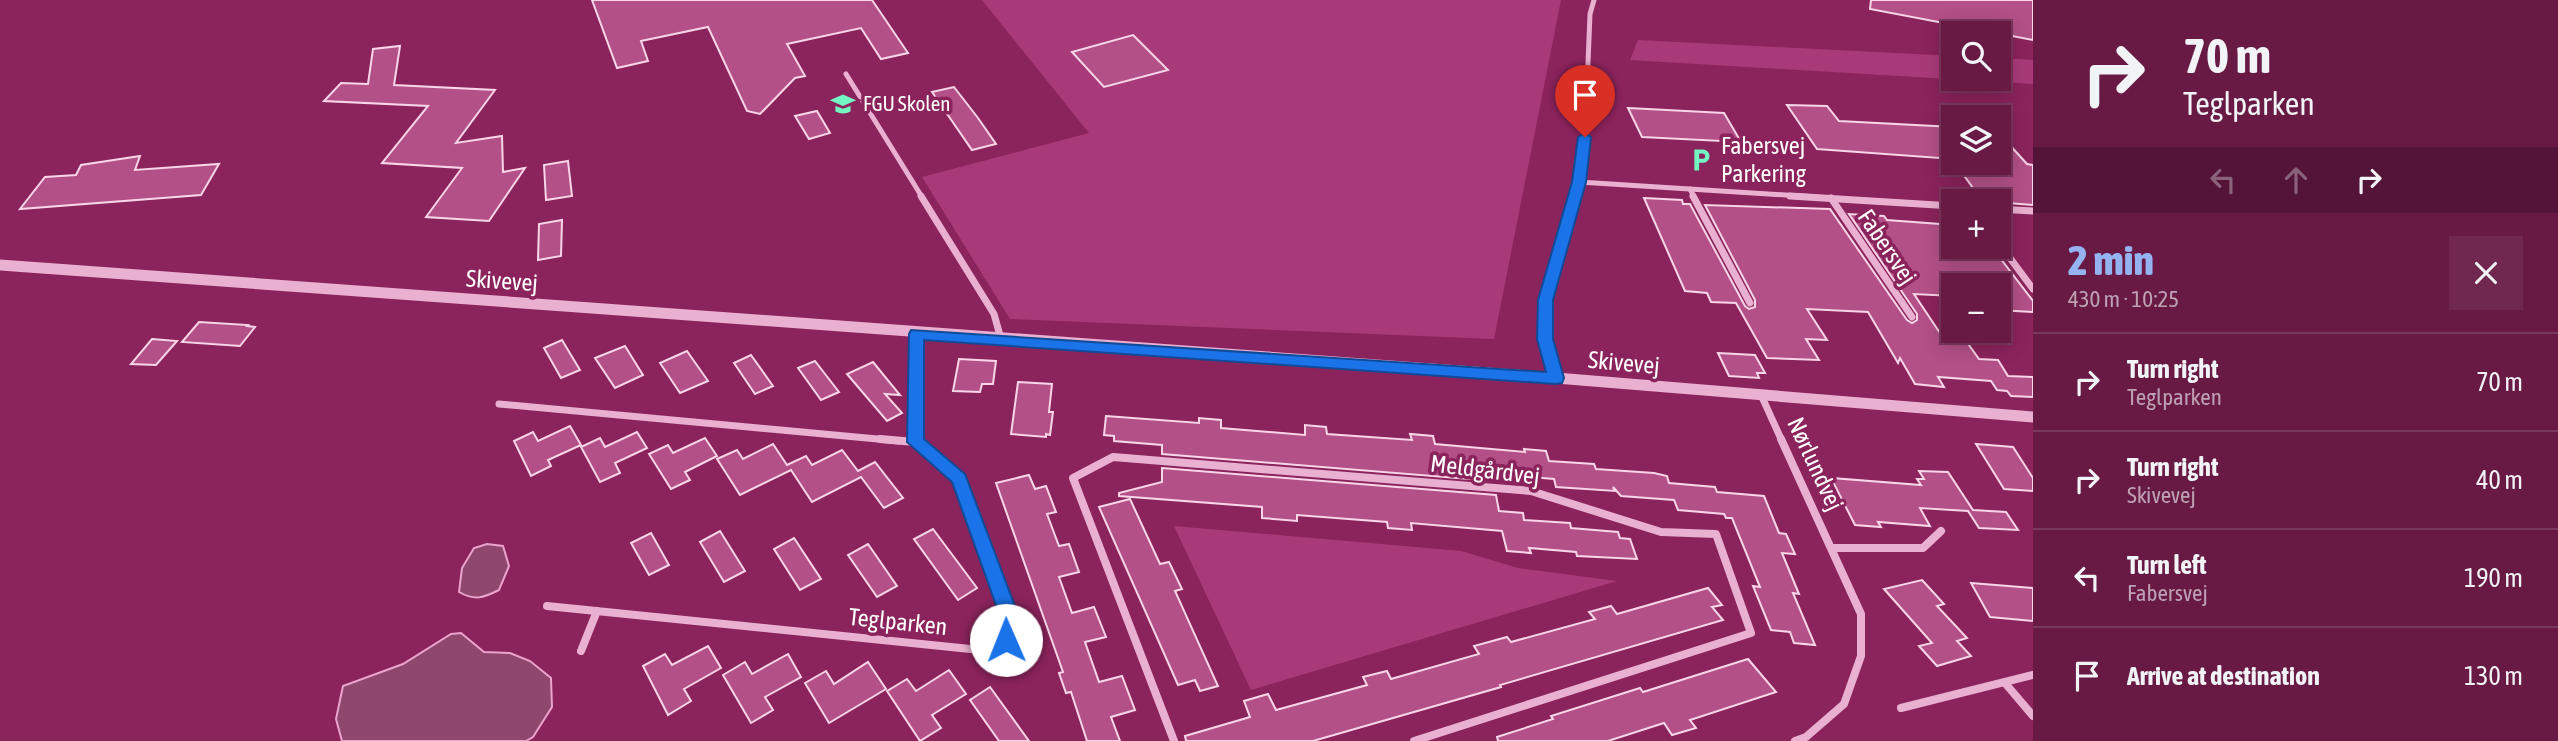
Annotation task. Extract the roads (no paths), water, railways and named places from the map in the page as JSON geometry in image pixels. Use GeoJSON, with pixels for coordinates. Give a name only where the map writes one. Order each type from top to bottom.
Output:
{"type":"FeatureCollection","features":[{"type":"Feature","properties":{"kind":"street"},"geometry":{"type":"LineString","coordinates":[[1556,378],[1545,339],[1546,300],[1579,182],[1580,160],[1590,113],[1588,51],[1590,15],[1594,0]]}},
{"type":"Feature","properties":{"kind":"street"},"geometry":{"type":"LineString","coordinates":[[846,74],[995,314],[1002,340]]}},
{"type":"Feature","properties":{"kind":"street","name":"Fabersvej"},"geometry":{"type":"LineString","coordinates":[[1579,182],[1941,205]]}},
{"type":"Feature","properties":{"kind":"street"},"geometry":{"type":"LineString","coordinates":[[1690,189],[1750,303]]}},
{"type":"Feature","properties":{"kind":"street","name":"Fabersvej"},"geometry":{"type":"LineString","coordinates":[[1831,198],[1912,317]]}},
{"type":"Feature","properties":{"kind":"street"},"geometry":{"type":"LineString","coordinates":[[2011,209],[2033,211]]}},
{"type":"Feature","properties":{"kind":"street"},"geometry":{"type":"LineString","coordinates":[[2011,259],[2033,289]]}},
{"type":"Feature","properties":{"kind":"street","name":"Skivevej"},"geometry":{"type":"LineString","coordinates":[[0,265],[917,334],[1556,378],[1762,397],[2033,416]]}},
{"type":"Feature","properties":{"kind":"street"},"geometry":{"type":"LineString","coordinates":[[499,404],[915,442],[917,334]]}},
{"type":"Feature","properties":{"kind":"street","name":"Nørlundvej"},"geometry":{"type":"LineString","coordinates":[[1762,397],[1861,614],[1861,656],[1844,704],[1806,737],[1795,741]]}},
{"type":"Feature","properties":{"kind":"street","name":"Teglparken"},"geometry":{"type":"LineString","coordinates":[[547,606],[990,650],[1006,640],[1011,622],[959,478],[915,442]]}},
{"type":"Feature","properties":{"kind":"street","name":"Meldgårdvej"},"geometry":{"type":"LineString","coordinates":[[1174,741],[1073,478],[1113,457],[1531,491],[1661,532],[1716,534],[1751,633],[1414,741]]}},
{"type":"Feature","properties":{"kind":"street","name":"Nørlundvej"},"geometry":{"type":"LineString","coordinates":[[1832,548],[1923,548],[1941,531]]}},
{"type":"Feature","properties":{"kind":"street"},"geometry":{"type":"LineString","coordinates":[[581,651],[597,611]]}},
{"type":"Feature","properties":{"kind":"street"},"geometry":{"type":"LineString","coordinates":[[1901,708],[2033,675]]}},
{"type":"Feature","properties":{"kind":"street"},"geometry":{"type":"LineString","coordinates":[[2006,683],[2033,716]]}},
{"type":"Feature","properties":{"kind":"place","name":"FGU Skolen"},"geometry":{"type":"Point","coordinates":[843,104]}},
{"type":"Feature","properties":{"kind":"place","name":"Fabersvej Parkering"},"geometry":{"type":"Point","coordinates":[1701,160]}}]}
